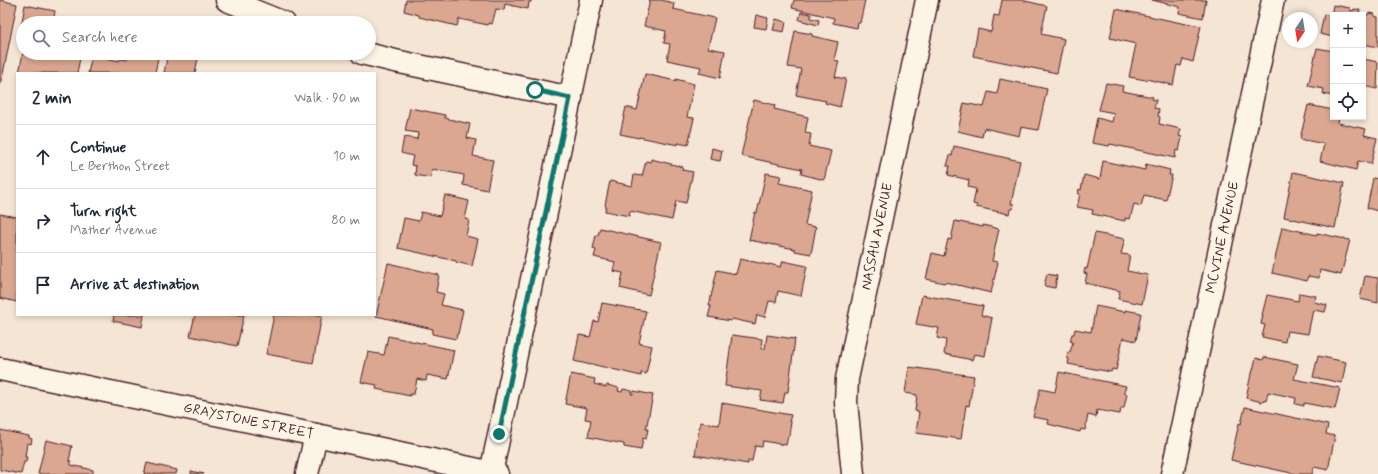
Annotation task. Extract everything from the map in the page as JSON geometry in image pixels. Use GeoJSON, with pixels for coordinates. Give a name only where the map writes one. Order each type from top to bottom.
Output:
{"type":"FeatureCollection","features":[{"type":"Feature","properties":{"kind":"street"},"geometry":{"type":"LineString","coordinates":[[227,0],[267,16]]}},
{"type":"Feature","properties":{"kind":"street"},"geometry":{"type":"LineString","coordinates":[[494,473],[591,0]]}},
{"type":"Feature","properties":{"kind":"street","name":"NASSAU AVENUE"},"geometry":{"type":"LineString","coordinates":[[853,474],[846,402],[847,379],[926,0]]}},
{"type":"Feature","properties":{"kind":"street","name":"MCVINE AVENUE"},"geometry":{"type":"LineString","coordinates":[[1172,474],[1273,0]]}},
{"type":"Feature","properties":{"kind":"street"},"geometry":{"type":"LineString","coordinates":[[376,56],[570,98]]}},
{"type":"Feature","properties":{"kind":"street","name":"GRAYSTONE STREET"},"geometry":{"type":"LineString","coordinates":[[0,370],[316,434],[494,473]]}},
{"type":"Feature","properties":{"kind":"street"},"geometry":{"type":"LineString","coordinates":[[307,474],[316,434]]}},
{"type":"Feature","properties":{"kind":"building"},"geometry":{"type":"Polygon","coordinates":[[[0,0],[17,4],[1,84],[0,83],[0,0]]]}},
{"type":"Feature","properties":{"kind":"building"},"geometry":{"type":"Polygon","coordinates":[[[406,0],[531,0],[531,2],[529,2],[528,9],[505,4],[504,10],[496,9],[492,24],[488,23],[488,25],[459,19],[457,26],[419,17],[419,15],[404,11],[406,0]]]}},
{"type":"Feature","properties":{"kind":"building"},"geometry":{"type":"Polygon","coordinates":[[[650,0],[661,0],[674,3],[673,9],[715,18],[708,48],[725,51],[720,78],[699,73],[701,67],[667,60],[670,44],[664,43],[666,31],[644,26],[650,0]]]}},
{"type":"Feature","properties":{"kind":"building"},"geometry":{"type":"Polygon","coordinates":[[[794,0],[865,0],[860,23],[858,23],[857,28],[833,23],[834,18],[792,8],[794,0]]]}},
{"type":"Feature","properties":{"kind":"building"},"geometry":{"type":"Polygon","coordinates":[[[1002,0],[1021,0],[1047,6],[1041,34],[1064,39],[1057,73],[973,56],[978,29],[991,32],[994,15],[999,16],[1002,0]]]}},
{"type":"Feature","properties":{"kind":"building"},"geometry":{"type":"Polygon","coordinates":[[[1152,0],[1206,0],[1203,18],[1179,13],[1180,7],[1152,0]]]}},
{"type":"Feature","properties":{"kind":"building"},"geometry":{"type":"Polygon","coordinates":[[[25,5],[55,11],[54,16],[23,16],[25,5]]]}},
{"type":"Feature","properties":{"kind":"building"},"geometry":{"type":"Polygon","coordinates":[[[1333,5],[1350,8],[1350,10],[1353,11],[1354,9],[1360,10],[1359,12],[1332,12],[1333,5]]]}},
{"type":"Feature","properties":{"kind":"building"},"geometry":{"type":"Polygon","coordinates":[[[1116,9],[1201,26],[1193,62],[1183,59],[1181,66],[1177,65],[1173,85],[1129,77],[1136,44],[1110,38],[1116,9]]]}},
{"type":"Feature","properties":{"kind":"building"},"geometry":{"type":"Polygon","coordinates":[[[801,12],[811,14],[811,18],[819,20],[818,25],[799,20],[801,12]]]}},
{"type":"Feature","properties":{"kind":"building"},"geometry":{"type":"Polygon","coordinates":[[[1369,13],[1375,14],[1374,16],[1378,17],[1378,47],[1366,45],[1366,15],[1368,15],[1369,13]]]}},
{"type":"Feature","properties":{"kind":"building"},"geometry":{"type":"Polygon","coordinates":[[[1324,14],[1330,16],[1330,36],[1320,34],[1324,14]]]}},
{"type":"Feature","properties":{"kind":"building"},"geometry":{"type":"Polygon","coordinates":[[[756,15],[768,18],[766,29],[754,27],[756,15]]]}},
{"type":"Feature","properties":{"kind":"building"},"geometry":{"type":"Polygon","coordinates":[[[776,19],[786,22],[784,32],[773,30],[776,19]]]}},
{"type":"Feature","properties":{"kind":"building"},"geometry":{"type":"Polygon","coordinates":[[[795,31],[812,34],[812,36],[838,42],[834,60],[839,61],[835,77],[846,79],[840,107],[825,103],[826,101],[796,95],[801,69],[788,67],[795,31]]]}},
{"type":"Feature","properties":{"kind":"building"},"geometry":{"type":"Polygon","coordinates":[[[1317,48],[1330,50],[1330,95],[1323,94],[1324,89],[1308,86],[1317,48]]]}},
{"type":"Feature","properties":{"kind":"building"},"geometry":{"type":"Polygon","coordinates":[[[22,60],[80,60],[77,72],[19,72],[22,60]]]}},
{"type":"Feature","properties":{"kind":"building"},"geometry":{"type":"Polygon","coordinates":[[[91,60],[158,60],[155,72],[88,72],[91,60]]]}},
{"type":"Feature","properties":{"kind":"building"},"geometry":{"type":"Polygon","coordinates":[[[167,60],[198,60],[195,72],[164,72],[167,60]]]}},
{"type":"Feature","properties":{"kind":"building"},"geometry":{"type":"Polygon","coordinates":[[[1366,60],[1378,62],[1377,89],[1366,87],[1366,60]]]}},
{"type":"Feature","properties":{"kind":"building"},"geometry":{"type":"Polygon","coordinates":[[[645,74],[676,81],[676,79],[694,84],[687,117],[694,118],[688,145],[678,143],[678,145],[620,134],[626,107],[637,110],[645,74]]]}},
{"type":"Feature","properties":{"kind":"building"},"geometry":{"type":"Polygon","coordinates":[[[1000,79],[1047,89],[1038,130],[1021,127],[1019,136],[984,128],[982,137],[958,131],[964,103],[984,107],[988,92],[997,94],[1000,79]]]}},
{"type":"Feature","properties":{"kind":"building"},"geometry":{"type":"Polygon","coordinates":[[[1106,83],[1123,86],[1122,91],[1153,97],[1152,99],[1156,100],[1154,108],[1159,109],[1159,124],[1181,129],[1179,136],[1182,137],[1179,151],[1176,150],[1175,158],[1110,144],[1109,146],[1092,143],[1097,118],[1112,122],[1114,113],[1099,110],[1106,83]]]}},
{"type":"Feature","properties":{"kind":"building"},"geometry":{"type":"Polygon","coordinates":[[[754,100],[775,105],[774,109],[808,117],[805,133],[811,134],[809,146],[831,151],[824,180],[801,174],[802,169],[741,156],[754,100]]]}},
{"type":"Feature","properties":{"kind":"building"},"geometry":{"type":"Polygon","coordinates":[[[1308,105],[1330,109],[1330,120],[1338,120],[1338,123],[1366,129],[1364,135],[1377,138],[1371,164],[1358,161],[1356,170],[1320,161],[1324,144],[1300,139],[1308,105]]]}},
{"type":"Feature","properties":{"kind":"building"},"geometry":{"type":"Polygon","coordinates":[[[410,108],[445,115],[445,118],[470,124],[467,138],[476,140],[473,156],[493,160],[487,190],[463,185],[464,175],[432,169],[431,178],[415,175],[416,166],[411,165],[413,156],[401,153],[404,137],[417,139],[418,133],[405,131],[410,108]]]}},
{"type":"Feature","properties":{"kind":"building"},"geometry":{"type":"Polygon","coordinates":[[[954,146],[1020,161],[1011,204],[1014,204],[1013,209],[1010,209],[1009,214],[976,207],[977,205],[973,204],[976,189],[968,187],[969,180],[948,175],[950,166],[947,166],[950,155],[952,156],[954,146]]]}},
{"type":"Feature","properties":{"kind":"building"},"geometry":{"type":"Polygon","coordinates":[[[712,148],[722,151],[720,161],[710,159],[712,148]]]}},
{"type":"Feature","properties":{"kind":"building"},"geometry":{"type":"Polygon","coordinates":[[[651,159],[683,167],[682,170],[693,172],[686,203],[676,201],[672,220],[630,211],[629,216],[605,211],[610,181],[632,186],[634,175],[642,176],[646,161],[651,162],[651,159]]]}},
{"type":"Feature","properties":{"kind":"building"},"geometry":{"type":"Polygon","coordinates":[[[1103,161],[1145,170],[1146,164],[1170,170],[1169,175],[1172,175],[1166,200],[1144,195],[1141,206],[1134,204],[1130,219],[1125,218],[1125,221],[1092,214],[1093,210],[1077,207],[1080,194],[1078,194],[1079,189],[1081,190],[1084,175],[1100,179],[1103,161]]]}},
{"type":"Feature","properties":{"kind":"building"},"geometry":{"type":"Polygon","coordinates":[[[1293,172],[1344,183],[1335,228],[1284,217],[1293,172]]]}},
{"type":"Feature","properties":{"kind":"building"},"geometry":{"type":"Polygon","coordinates":[[[766,173],[781,176],[779,183],[812,190],[805,225],[816,227],[811,254],[795,251],[795,249],[749,240],[766,173]]]}},
{"type":"Feature","properties":{"kind":"building"},"geometry":{"type":"Polygon","coordinates":[[[1373,178],[1378,179],[1378,211],[1367,208],[1373,178]]]}},
{"type":"Feature","properties":{"kind":"building"},"geometry":{"type":"Polygon","coordinates":[[[445,195],[469,201],[465,219],[469,220],[466,236],[478,239],[472,266],[398,248],[404,218],[419,221],[421,212],[440,216],[445,195]]]}},
{"type":"Feature","properties":{"kind":"building"},"geometry":{"type":"Polygon","coordinates":[[[0,214],[16,217],[16,302],[0,298],[0,214]]]}},
{"type":"Feature","properties":{"kind":"building"},"geometry":{"type":"Polygon","coordinates":[[[955,221],[999,229],[992,261],[998,262],[991,293],[926,279],[932,253],[944,256],[948,239],[951,240],[955,221]]]}},
{"type":"Feature","properties":{"kind":"building"},"geometry":{"type":"Polygon","coordinates":[[[1282,227],[1317,235],[1317,233],[1350,240],[1341,275],[1320,270],[1319,278],[1308,276],[1307,281],[1272,273],[1282,227]]]}},
{"type":"Feature","properties":{"kind":"building"},"geometry":{"type":"Polygon","coordinates":[[[600,228],[661,242],[649,295],[620,288],[623,273],[613,271],[615,262],[594,257],[596,250],[593,249],[596,235],[598,235],[600,228]]]}},
{"type":"Feature","properties":{"kind":"building"},"geometry":{"type":"Polygon","coordinates":[[[1095,233],[1125,239],[1121,254],[1130,255],[1127,271],[1148,275],[1142,304],[1118,299],[1120,291],[1085,283],[1087,274],[1084,273],[1085,268],[1087,269],[1095,233]]]}},
{"type":"Feature","properties":{"kind":"building"},"geometry":{"type":"Polygon","coordinates":[[[740,259],[781,267],[783,261],[807,266],[801,296],[778,291],[776,302],[769,301],[765,317],[757,315],[755,324],[732,319],[731,321],[708,317],[717,270],[736,274],[740,259]]]}},
{"type":"Feature","properties":{"kind":"building"},"geometry":{"type":"Polygon","coordinates":[[[388,263],[439,275],[436,292],[444,294],[441,305],[463,310],[456,339],[432,334],[433,329],[376,316],[388,263]]]}},
{"type":"Feature","properties":{"kind":"building"},"geometry":{"type":"Polygon","coordinates":[[[1047,274],[1057,276],[1055,288],[1044,286],[1047,274]]]}},
{"type":"Feature","properties":{"kind":"building"},"geometry":{"type":"Polygon","coordinates":[[[1365,276],[1378,278],[1378,303],[1360,299],[1365,276]]]}},
{"type":"Feature","properties":{"kind":"building"},"geometry":{"type":"Polygon","coordinates":[[[1299,293],[1316,296],[1314,302],[1327,305],[1325,312],[1313,310],[1308,334],[1287,331],[1285,342],[1262,337],[1265,325],[1261,324],[1262,315],[1267,295],[1298,301],[1299,293]]]}},
{"type":"Feature","properties":{"kind":"building"},"geometry":{"type":"Polygon","coordinates":[[[922,295],[983,306],[981,315],[992,318],[985,356],[974,354],[972,360],[944,354],[946,340],[937,338],[939,328],[916,324],[922,295]]]}},
{"type":"Feature","properties":{"kind":"building"},"geometry":{"type":"Polygon","coordinates":[[[602,303],[646,311],[639,343],[652,346],[646,374],[641,373],[641,376],[574,361],[579,335],[590,337],[594,321],[598,322],[602,303]]]}},
{"type":"Feature","properties":{"kind":"building"},"geometry":{"type":"Polygon","coordinates":[[[1096,306],[1125,312],[1125,310],[1141,313],[1136,341],[1123,338],[1116,370],[1112,369],[1111,372],[1068,364],[1068,352],[1070,352],[1073,342],[1070,341],[1072,334],[1074,334],[1075,329],[1091,332],[1096,306]]]}},
{"type":"Feature","properties":{"kind":"building"},"geometry":{"type":"Polygon","coordinates":[[[114,316],[144,316],[142,327],[113,321],[114,316]]]}},
{"type":"Feature","properties":{"kind":"building"},"geometry":{"type":"Polygon","coordinates":[[[195,316],[244,316],[237,346],[190,336],[195,316]]]}},
{"type":"Feature","properties":{"kind":"building"},"geometry":{"type":"Polygon","coordinates":[[[274,316],[322,316],[313,363],[266,354],[274,316]]]}},
{"type":"Feature","properties":{"kind":"building"},"geometry":{"type":"Polygon","coordinates":[[[732,335],[762,339],[761,349],[765,349],[767,335],[795,339],[788,392],[785,392],[783,403],[760,400],[762,391],[725,386],[732,335]]]}},
{"type":"Feature","properties":{"kind":"building"},"geometry":{"type":"Polygon","coordinates":[[[388,336],[454,350],[448,379],[427,375],[426,381],[417,379],[414,394],[410,394],[410,396],[376,389],[377,385],[361,382],[368,352],[384,355],[388,336]]]}},
{"type":"Feature","properties":{"kind":"building"},"geometry":{"type":"Polygon","coordinates":[[[1318,356],[1346,362],[1342,383],[1313,377],[1318,356]]]}},
{"type":"Feature","properties":{"kind":"building"},"geometry":{"type":"Polygon","coordinates":[[[1264,357],[1298,364],[1294,379],[1340,388],[1335,409],[1304,403],[1304,406],[1295,404],[1296,398],[1268,392],[1266,401],[1263,400],[1262,402],[1246,398],[1256,358],[1263,360],[1264,357]]]}},
{"type":"Feature","properties":{"kind":"building"},"geometry":{"type":"Polygon","coordinates":[[[909,367],[974,376],[969,406],[966,405],[961,439],[916,433],[919,412],[915,411],[917,395],[905,393],[909,367]]]}},
{"type":"Feature","properties":{"kind":"building"},"geometry":{"type":"Polygon","coordinates":[[[1059,372],[1126,386],[1124,393],[1127,394],[1124,408],[1121,408],[1120,414],[1097,410],[1096,417],[1088,415],[1085,430],[1081,429],[1080,432],[1048,424],[1049,420],[1033,417],[1040,389],[1055,392],[1059,372]]]}},
{"type":"Feature","properties":{"kind":"building"},"geometry":{"type":"Polygon","coordinates":[[[571,374],[595,379],[594,384],[619,388],[618,391],[622,392],[623,389],[632,391],[631,394],[633,394],[634,391],[653,395],[646,429],[648,429],[646,439],[643,438],[641,450],[624,447],[624,444],[588,437],[591,420],[585,419],[587,408],[565,404],[571,374]]]}},
{"type":"Feature","properties":{"kind":"building"},"geometry":{"type":"Polygon","coordinates":[[[722,403],[791,415],[789,422],[791,422],[789,436],[786,445],[763,441],[762,447],[755,446],[752,461],[748,461],[748,464],[695,455],[700,422],[719,425],[722,403]]]}},
{"type":"Feature","properties":{"kind":"building"},"geometry":{"type":"Polygon","coordinates":[[[1245,407],[1328,425],[1326,434],[1335,436],[1328,470],[1314,467],[1312,474],[1296,474],[1231,460],[1239,423],[1241,424],[1245,407]]]}},
{"type":"Feature","properties":{"kind":"building"},"geometry":{"type":"Polygon","coordinates":[[[0,430],[29,436],[29,438],[32,439],[31,444],[27,443],[25,457],[27,457],[21,474],[0,470],[0,430]]]}},
{"type":"Feature","properties":{"kind":"building"},"geometry":{"type":"Polygon","coordinates":[[[46,440],[72,446],[69,461],[71,461],[71,465],[93,470],[93,474],[38,474],[46,440]]]}},
{"type":"Feature","properties":{"kind":"building"},"geometry":{"type":"Polygon","coordinates":[[[147,463],[177,470],[176,474],[144,474],[147,463]]]}},
{"type":"Feature","properties":{"kind":"building"},"geometry":{"type":"Polygon","coordinates":[[[191,471],[204,474],[191,474],[191,471]]]}},
{"type":"Feature","properties":{"kind":"route"},"geometry":{"type":"LineString","coordinates":[[499,434],[570,98],[535,90]]}}]}
